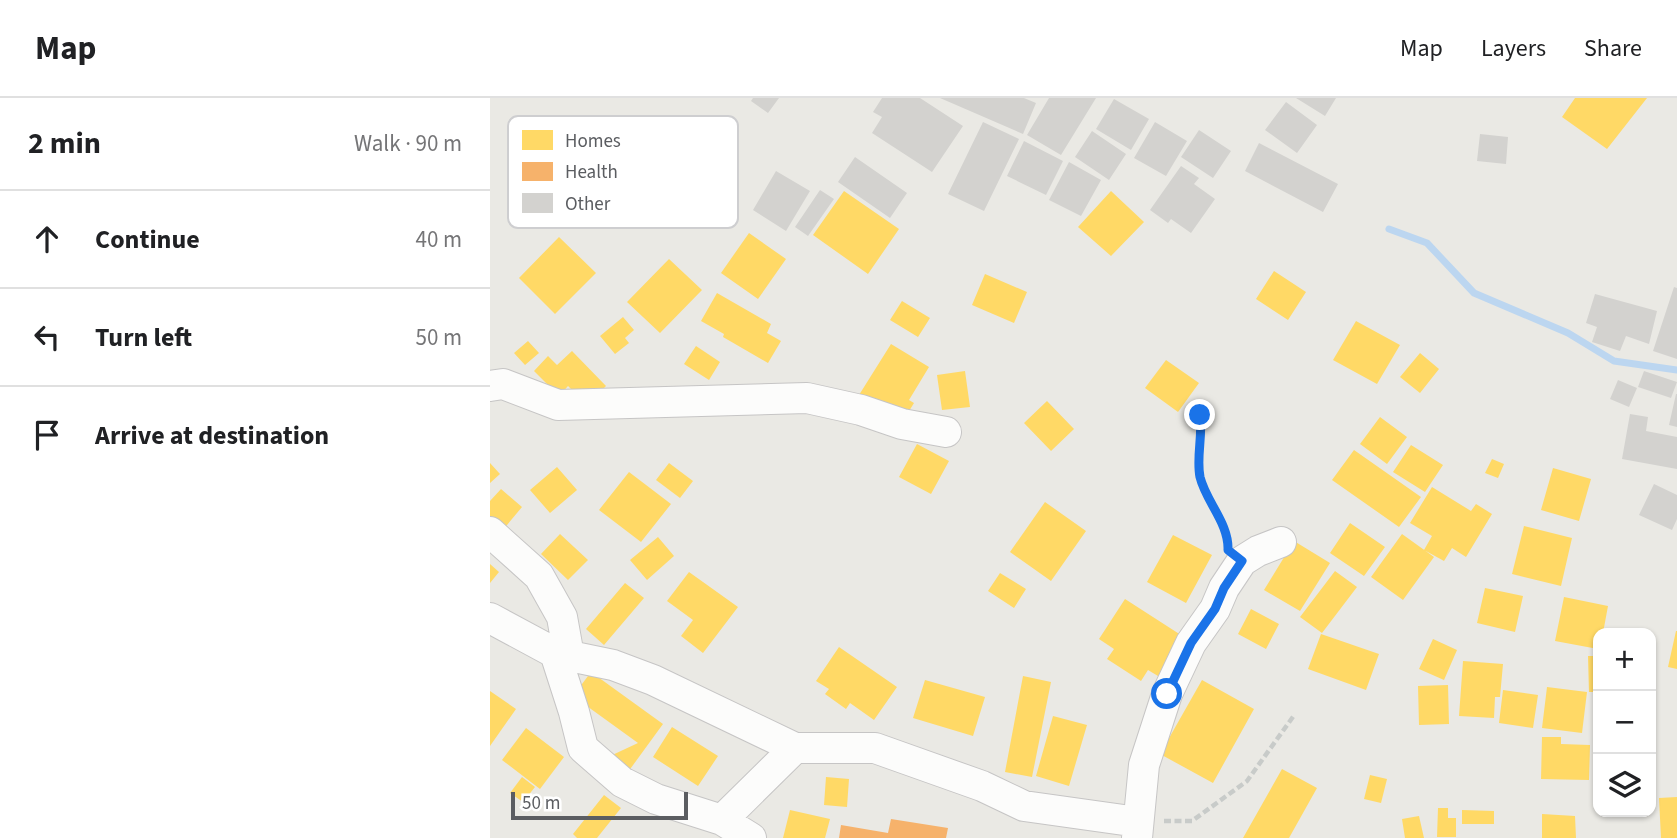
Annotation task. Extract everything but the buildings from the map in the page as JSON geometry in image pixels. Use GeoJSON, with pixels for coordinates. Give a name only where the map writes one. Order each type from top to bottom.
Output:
{"type":"FeatureCollection","features":[{"type":"Feature","properties":{"kind":"street"},"geometry":{"type":"LineString","coordinates":[[490,386],[503,384],[558,405],[807,398],[860,410],[902,424],[946,432]]}},
{"type":"Feature","properties":{"kind":"street"},"geometry":{"type":"LineString","coordinates":[[490,532],[539,576],[562,617],[562,655],[583,748],[622,782],[656,799],[722,820],[751,838]]}},
{"type":"Feature","properties":{"kind":"street"},"geometry":{"type":"LineString","coordinates":[[490,618],[562,655],[613,666],[653,680],[796,748],[875,748],[982,786],[1024,806],[1138,830],[1144,765],[1167,694],[1191,643],[1215,609],[1224,588],[1242,561],[1281,542]]}},
{"type":"Feature","properties":{"kind":"street"},"geometry":{"type":"LineString","coordinates":[[722,820],[796,748]]}},
{"type":"Feature","properties":{"kind":"path"},"geometry":{"type":"LineString","coordinates":[[1200,415],[1200,475],[1225,533],[1228,550],[1242,561]]}},
{"type":"Feature","properties":{"kind":"path"},"geometry":{"type":"LineString","coordinates":[[1138,830],[1192,821],[1247,781],[1295,714]]}},
{"type":"Feature","properties":{"kind":"waterway"},"geometry":{"type":"LineString","coordinates":[[1389,229],[1427,243],[1474,293],[1568,333],[1614,361],[1677,370]]}},
{"type":"Feature","properties":{"kind":"route"},"geometry":{"type":"LineString","coordinates":[[1167,694],[1191,643],[1215,609],[1224,588],[1242,561],[1228,550],[1225,533],[1204,489],[1199,462],[1202,433],[1200,415]]}}]}
